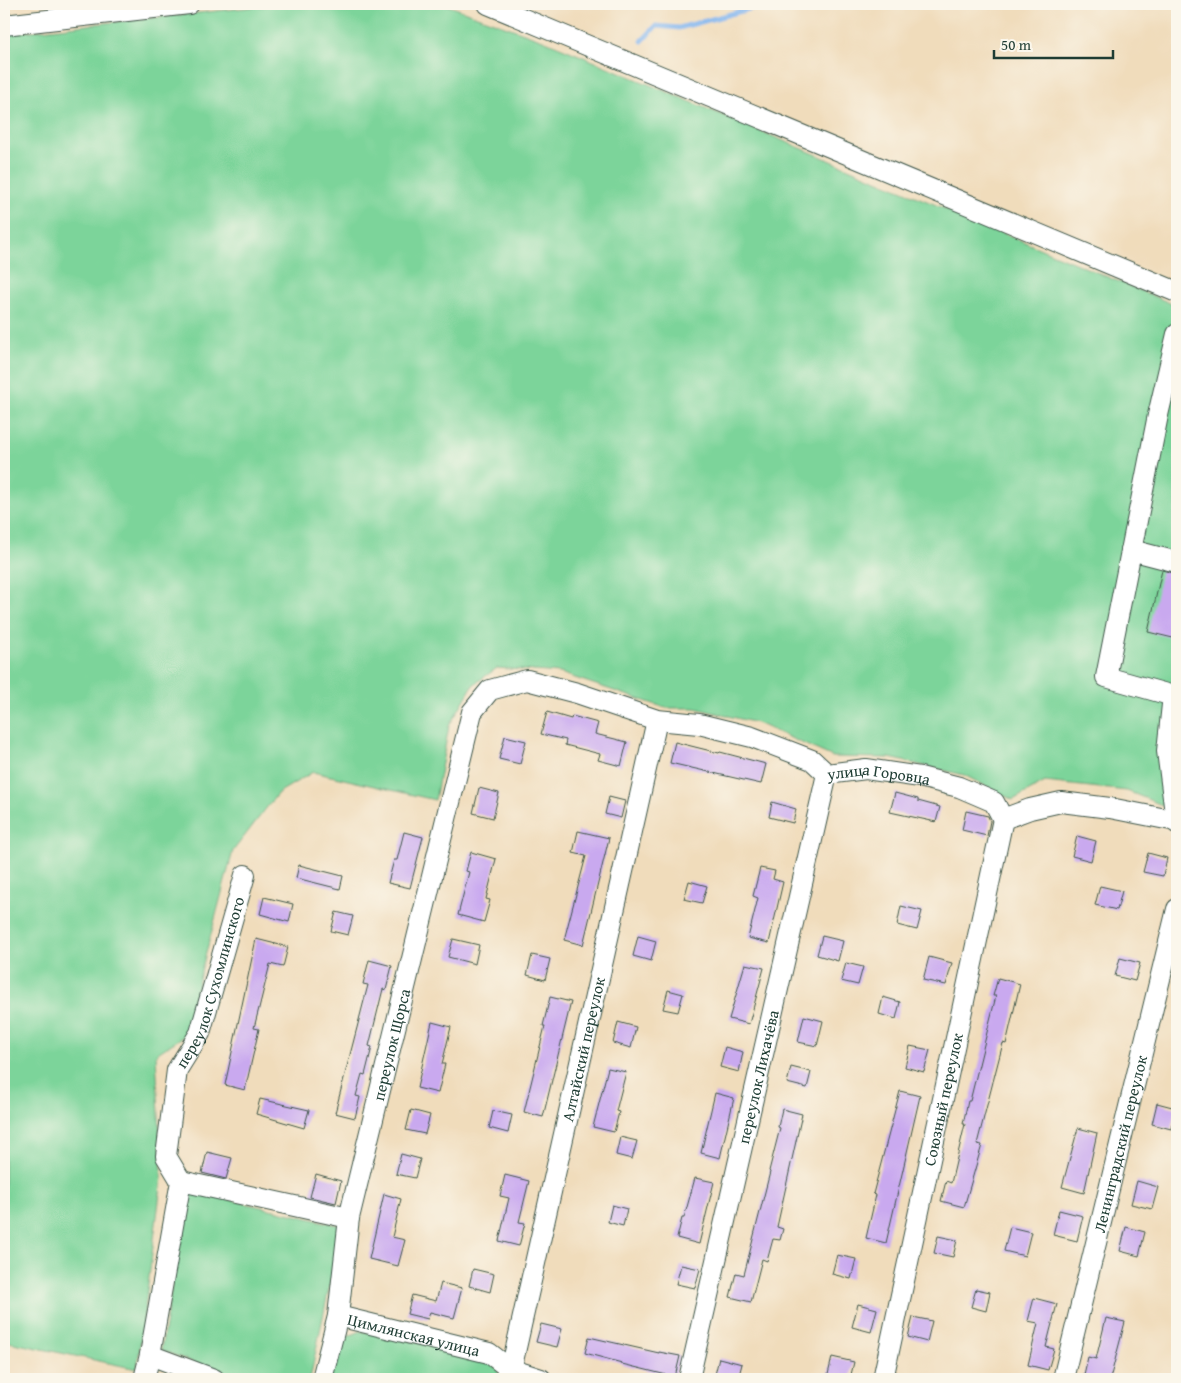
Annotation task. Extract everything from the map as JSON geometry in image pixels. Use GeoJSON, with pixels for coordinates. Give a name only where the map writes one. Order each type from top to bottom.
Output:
{"type":"FeatureCollection","features":[{"type":"Feature","properties":{"kind":"street"},"geometry":{"type":"LineString","coordinates":[[4,25],[189,4]]}},
{"type":"Feature","properties":{"kind":"street"},"geometry":{"type":"LineString","coordinates":[[488,4],[1177,292]]}},
{"type":"Feature","properties":{"kind":"street"},"geometry":{"type":"LineString","coordinates":[[1003,819],[1030,809],[1061,802],[1110,808],[1177,822],[1167,751],[1175,696],[1106,677],[1158,415],[1177,334]]}},
{"type":"Feature","properties":{"kind":"street"},"geometry":{"type":"LineString","coordinates":[[1131,550],[1177,562]]}},
{"type":"Feature","properties":{"kind":"street","name":"улица Горовца"},"geometry":{"type":"LineString","coordinates":[[472,712],[490,690],[527,680],[577,693],[657,720],[699,724],[752,737],[812,760],[827,774],[866,768],[928,779],[959,787],[994,802],[1003,819]]}},
{"type":"Feature","properties":{"kind":"street","name":"переулок Щорса"},"geometry":{"type":"LineString","coordinates":[[322,1379],[338,1316],[349,1218],[472,712]]}},
{"type":"Feature","properties":{"kind":"street","name":"Алтайский переулок"},"geometry":{"type":"LineString","coordinates":[[510,1374],[657,720]]}},
{"type":"Feature","properties":{"kind":"street","name":"переулок Лихачёва"},"geometry":{"type":"LineString","coordinates":[[689,1379],[827,774]]}},
{"type":"Feature","properties":{"kind":"street","name":"Союзный переулок"},"geometry":{"type":"LineString","coordinates":[[884,1379],[1003,819]]}},
{"type":"Feature","properties":{"kind":"street","name":"переулок Сухомлинского"},"geometry":{"type":"LineString","coordinates":[[182,1181],[166,1156],[177,1070],[200,1034],[245,876]]}},
{"type":"Feature","properties":{"kind":"street","name":"Ленинградский переулок"},"geometry":{"type":"LineString","coordinates":[[1063,1379],[1177,909]]}},
{"type":"Feature","properties":{"kind":"street"},"geometry":{"type":"LineString","coordinates":[[144,1379],[182,1181],[349,1218]]}},
{"type":"Feature","properties":{"kind":"street","name":"Цимлянская улица"},"geometry":{"type":"LineString","coordinates":[[338,1316],[489,1353],[510,1374],[541,1379]]}},
{"type":"Feature","properties":{"kind":"street"},"geometry":{"type":"LineString","coordinates":[[150,1355],[214,1379]]}},
{"type":"Feature","properties":{"kind":"green space"},"geometry":{"type":"Polygon","coordinates":[[[281,4],[444,4],[543,40],[1177,306],[1177,811],[1127,791],[1045,782],[1013,800],[964,775],[890,758],[833,757],[757,723],[695,708],[666,708],[560,673],[497,668],[473,685],[449,726],[435,800],[313,772],[278,793],[233,851],[184,1036],[156,1054],[162,1178],[137,1369],[4,1341],[4,34],[281,4]]]}},
{"type":"Feature","properties":{"kind":"green space"},"geometry":{"type":"Polygon","coordinates":[[[188,1190],[342,1226],[310,1379],[237,1379],[161,1350],[188,1190]]]}},
{"type":"Feature","properties":{"kind":"green space"},"geometry":{"type":"Polygon","coordinates":[[[361,1331],[475,1354],[497,1368],[500,1379],[327,1379],[342,1339],[361,1331]]]}},
{"type":"Feature","properties":{"kind":"building"},"geometry":{"type":"Polygon","coordinates":[[[1162,570],[1177,574],[1177,639],[1148,632],[1162,570]]]}},
{"type":"Feature","properties":{"kind":"building"},"geometry":{"type":"Polygon","coordinates":[[[547,712],[571,719],[572,716],[598,723],[595,734],[627,742],[621,766],[598,760],[600,754],[565,745],[566,740],[541,734],[547,712]]]}},
{"type":"Feature","properties":{"kind":"building"},"geometry":{"type":"Polygon","coordinates":[[[505,736],[526,741],[520,764],[499,759],[505,736]]]}},
{"type":"Feature","properties":{"kind":"building"},"geometry":{"type":"Polygon","coordinates":[[[675,742],[766,764],[761,784],[670,763],[675,742]]]}},
{"type":"Feature","properties":{"kind":"building"},"geometry":{"type":"Polygon","coordinates":[[[479,788],[499,793],[493,818],[473,813],[479,788]]]}},
{"type":"Feature","properties":{"kind":"building"},"geometry":{"type":"Polygon","coordinates":[[[895,793],[940,807],[936,822],[890,812],[895,793]]]}},
{"type":"Feature","properties":{"kind":"building"},"geometry":{"type":"Polygon","coordinates":[[[609,797],[625,801],[621,818],[605,814],[609,797]]]}},
{"type":"Feature","properties":{"kind":"building"},"geometry":{"type":"Polygon","coordinates":[[[772,802],[796,809],[793,823],[769,817],[772,802]]]}},
{"type":"Feature","properties":{"kind":"building"},"geometry":{"type":"Polygon","coordinates":[[[966,811],[988,816],[990,821],[987,836],[962,830],[966,811]]]}},
{"type":"Feature","properties":{"kind":"building"},"geometry":{"type":"Polygon","coordinates":[[[578,831],[609,838],[583,945],[564,940],[586,856],[573,853],[578,831]]]}},
{"type":"Feature","properties":{"kind":"building"},"geometry":{"type":"Polygon","coordinates":[[[404,832],[423,837],[410,888],[388,883],[394,860],[397,860],[404,832]]]}},
{"type":"Feature","properties":{"kind":"building"},"geometry":{"type":"Polygon","coordinates":[[[1077,836],[1096,841],[1091,861],[1072,856],[1077,836]]]}},
{"type":"Feature","properties":{"kind":"building"},"geometry":{"type":"Polygon","coordinates":[[[471,852],[496,859],[486,899],[490,900],[484,922],[458,915],[469,872],[466,871],[471,852]]]}},
{"type":"Feature","properties":{"kind":"building"},"geometry":{"type":"Polygon","coordinates":[[[1148,853],[1167,858],[1163,876],[1143,872],[1148,853]]]}},
{"type":"Feature","properties":{"kind":"building"},"geometry":{"type":"Polygon","coordinates":[[[299,865],[343,876],[340,889],[296,878],[299,865]]]}},
{"type":"Feature","properties":{"kind":"building"},"geometry":{"type":"Polygon","coordinates":[[[760,868],[775,871],[773,879],[783,882],[769,943],[748,938],[758,898],[753,896],[760,868]]]}},
{"type":"Feature","properties":{"kind":"building"},"geometry":{"type":"Polygon","coordinates":[[[689,881],[707,886],[702,903],[684,899],[689,881]]]}},
{"type":"Feature","properties":{"kind":"building"},"geometry":{"type":"Polygon","coordinates":[[[1100,886],[1122,891],[1117,910],[1095,905],[1100,886]]]}},
{"type":"Feature","properties":{"kind":"building"},"geometry":{"type":"Polygon","coordinates":[[[264,897],[293,904],[289,922],[260,914],[264,897]]]}},
{"type":"Feature","properties":{"kind":"building"},"geometry":{"type":"Polygon","coordinates":[[[901,906],[922,911],[917,930],[897,925],[901,906]]]}},
{"type":"Feature","properties":{"kind":"building"},"geometry":{"type":"Polygon","coordinates":[[[336,912],[353,916],[348,935],[331,931],[336,912]]]}},
{"type":"Feature","properties":{"kind":"building"},"geometry":{"type":"Polygon","coordinates":[[[638,936],[656,941],[651,961],[633,956],[638,936]]]}},
{"type":"Feature","properties":{"kind":"building"},"geometry":{"type":"Polygon","coordinates":[[[822,936],[843,941],[838,961],[817,955],[822,936]]]}},
{"type":"Feature","properties":{"kind":"building"},"geometry":{"type":"Polygon","coordinates":[[[256,939],[288,947],[283,967],[270,964],[254,1028],[259,1029],[245,1090],[225,1085],[256,939]]]}},
{"type":"Feature","properties":{"kind":"building"},"geometry":{"type":"Polygon","coordinates":[[[453,939],[479,945],[475,964],[448,957],[453,939]]]}},
{"type":"Feature","properties":{"kind":"building"},"geometry":{"type":"Polygon","coordinates":[[[532,955],[550,959],[545,980],[527,975],[532,955]]]}},
{"type":"Feature","properties":{"kind":"building"},"geometry":{"type":"Polygon","coordinates":[[[929,957],[952,963],[946,985],[923,980],[929,957]]]}},
{"type":"Feature","properties":{"kind":"building"},"geometry":{"type":"Polygon","coordinates":[[[1120,958],[1140,963],[1135,981],[1115,976],[1120,958]]]}},
{"type":"Feature","properties":{"kind":"building"},"geometry":{"type":"Polygon","coordinates":[[[369,960],[392,966],[386,990],[383,989],[369,1046],[372,1047],[365,1075],[362,1074],[356,1096],[360,1097],[355,1118],[335,1113],[368,985],[363,984],[369,960]]]}},
{"type":"Feature","properties":{"kind":"building"},"geometry":{"type":"Polygon","coordinates":[[[846,963],[863,967],[858,985],[841,981],[846,963]]]}},
{"type":"Feature","properties":{"kind":"building"},"geometry":{"type":"Polygon","coordinates":[[[745,964],[764,968],[749,1024],[729,1019],[745,964]]]}},
{"type":"Feature","properties":{"kind":"building"},"geometry":{"type":"Polygon","coordinates":[[[998,978],[1020,984],[1006,1044],[1003,1043],[977,1144],[982,1145],[964,1207],[941,1201],[946,1181],[951,1183],[965,1124],[963,1124],[968,1101],[970,1101],[996,996],[993,996],[998,978]]]}},
{"type":"Feature","properties":{"kind":"building"},"geometry":{"type":"Polygon","coordinates":[[[668,990],[683,994],[678,1012],[663,1009],[668,990]]]}},
{"type":"Feature","properties":{"kind":"building"},"geometry":{"type":"Polygon","coordinates":[[[550,997],[571,1002],[543,1117],[524,1112],[545,1026],[543,1026],[550,997]]]}},
{"type":"Feature","properties":{"kind":"building"},"geometry":{"type":"Polygon","coordinates":[[[883,997],[900,1002],[896,1019],[879,1014],[883,997]]]}},
{"type":"Feature","properties":{"kind":"building"},"geometry":{"type":"Polygon","coordinates":[[[804,1016],[823,1021],[817,1046],[798,1042],[804,1016]]]}},
{"type":"Feature","properties":{"kind":"building"},"geometry":{"type":"Polygon","coordinates":[[[432,1022],[451,1027],[442,1064],[445,1064],[438,1093],[417,1088],[432,1022]]]}},
{"type":"Feature","properties":{"kind":"building"},"geometry":{"type":"Polygon","coordinates":[[[618,1022],[636,1027],[631,1048],[613,1043],[618,1022]]]}},
{"type":"Feature","properties":{"kind":"building"},"geometry":{"type":"Polygon","coordinates":[[[910,1046],[930,1050],[924,1072],[905,1067],[910,1046]]]}},
{"type":"Feature","properties":{"kind":"building"},"geometry":{"type":"Polygon","coordinates":[[[725,1047],[743,1052],[739,1072],[720,1067],[725,1047]]]}},
{"type":"Feature","properties":{"kind":"building"},"geometry":{"type":"Polygon","coordinates":[[[791,1067],[811,1072],[807,1088],[787,1083],[791,1067]]]}},
{"type":"Feature","properties":{"kind":"building"},"geometry":{"type":"Polygon","coordinates":[[[608,1068],[626,1072],[616,1111],[619,1112],[614,1132],[593,1127],[608,1068]]]}},
{"type":"Feature","properties":{"kind":"building"},"geometry":{"type":"Polygon","coordinates":[[[900,1091],[920,1096],[886,1243],[866,1238],[876,1195],[873,1194],[900,1091]]]}},
{"type":"Feature","properties":{"kind":"building"},"geometry":{"type":"Polygon","coordinates":[[[715,1093],[734,1098],[720,1158],[701,1153],[715,1093]]]}},
{"type":"Feature","properties":{"kind":"building"},"geometry":{"type":"Polygon","coordinates":[[[260,1099],[309,1110],[304,1128],[256,1114],[260,1099]]]}},
{"type":"Feature","properties":{"kind":"building"},"geometry":{"type":"Polygon","coordinates":[[[1157,1103],[1176,1108],[1171,1129],[1152,1124],[1157,1103]]]}},
{"type":"Feature","properties":{"kind":"building"},"geometry":{"type":"Polygon","coordinates":[[[782,1109],[802,1114],[777,1227],[783,1229],[780,1240],[773,1239],[767,1261],[762,1259],[751,1302],[730,1297],[736,1273],[744,1275],[770,1172],[780,1128],[778,1127],[782,1109]]]}},
{"type":"Feature","properties":{"kind":"building"},"geometry":{"type":"Polygon","coordinates":[[[411,1110],[430,1115],[425,1134],[406,1130],[411,1110]]]}},
{"type":"Feature","properties":{"kind":"building"},"geometry":{"type":"Polygon","coordinates":[[[493,1111],[512,1115],[508,1133],[489,1128],[493,1111]]]}},
{"type":"Feature","properties":{"kind":"building"},"geometry":{"type":"Polygon","coordinates":[[[1078,1128],[1097,1133],[1084,1193],[1062,1187],[1078,1128]]]}},
{"type":"Feature","properties":{"kind":"building"},"geometry":{"type":"Polygon","coordinates":[[[620,1137],[637,1141],[632,1159],[616,1155],[620,1137]]]}},
{"type":"Feature","properties":{"kind":"building"},"geometry":{"type":"Polygon","coordinates":[[[207,1152],[232,1158],[226,1179],[202,1173],[207,1152]]]}},
{"type":"Feature","properties":{"kind":"building"},"geometry":{"type":"Polygon","coordinates":[[[401,1154],[420,1159],[415,1178],[396,1174],[401,1154]]]}},
{"type":"Feature","properties":{"kind":"building"},"geometry":{"type":"Polygon","coordinates":[[[316,1174],[341,1181],[336,1203],[310,1197],[316,1174]]]}},
{"type":"Feature","properties":{"kind":"building"},"geometry":{"type":"Polygon","coordinates":[[[505,1175],[529,1181],[519,1222],[525,1223],[519,1246],[499,1241],[509,1198],[500,1196],[505,1175]]]}},
{"type":"Feature","properties":{"kind":"building"},"geometry":{"type":"Polygon","coordinates":[[[695,1178],[714,1182],[699,1244],[677,1238],[695,1178]]]}},
{"type":"Feature","properties":{"kind":"building"},"geometry":{"type":"Polygon","coordinates":[[[1137,1181],[1158,1187],[1152,1209],[1131,1204],[1137,1181]]]}},
{"type":"Feature","properties":{"kind":"building"},"geometry":{"type":"Polygon","coordinates":[[[384,1194],[401,1199],[392,1237],[405,1240],[398,1266],[369,1259],[384,1194]]]}},
{"type":"Feature","properties":{"kind":"building"},"geometry":{"type":"Polygon","coordinates":[[[612,1205],[627,1209],[623,1226],[608,1222],[612,1205]]]}},
{"type":"Feature","properties":{"kind":"building"},"geometry":{"type":"Polygon","coordinates":[[[1059,1210],[1083,1216],[1077,1241],[1053,1235],[1059,1210]]]}},
{"type":"Feature","properties":{"kind":"building"},"geometry":{"type":"Polygon","coordinates":[[[1010,1227],[1031,1232],[1025,1256],[1004,1251],[1010,1227]]]}},
{"type":"Feature","properties":{"kind":"building"},"geometry":{"type":"Polygon","coordinates":[[[1126,1227],[1145,1232],[1139,1256],[1120,1251],[1126,1227]]]}},
{"type":"Feature","properties":{"kind":"building"},"geometry":{"type":"Polygon","coordinates":[[[938,1236],[957,1240],[953,1257],[934,1253],[938,1236]]]}},
{"type":"Feature","properties":{"kind":"building"},"geometry":{"type":"Polygon","coordinates":[[[837,1255],[856,1259],[851,1279],[832,1274],[837,1255]]]}},
{"type":"Feature","properties":{"kind":"building"},"geometry":{"type":"Polygon","coordinates":[[[681,1265],[700,1269],[695,1288],[676,1284],[681,1265]]]}},
{"type":"Feature","properties":{"kind":"building"},"geometry":{"type":"Polygon","coordinates":[[[473,1269],[494,1274],[490,1292],[469,1286],[473,1269]]]}},
{"type":"Feature","properties":{"kind":"building"},"geometry":{"type":"Polygon","coordinates":[[[441,1283],[462,1288],[454,1318],[430,1312],[428,1319],[407,1314],[412,1295],[436,1301],[441,1283]]]}},
{"type":"Feature","properties":{"kind":"building"},"geometry":{"type":"Polygon","coordinates":[[[976,1289],[990,1292],[986,1311],[971,1307],[976,1289]]]}},
{"type":"Feature","properties":{"kind":"building"},"geometry":{"type":"Polygon","coordinates":[[[1034,1298],[1057,1304],[1046,1347],[1054,1349],[1048,1370],[1028,1365],[1038,1323],[1028,1321],[1034,1298]]]}},
{"type":"Feature","properties":{"kind":"building"},"geometry":{"type":"Polygon","coordinates":[[[858,1304],[877,1309],[871,1332],[852,1327],[858,1304]]]}},
{"type":"Feature","properties":{"kind":"building"},"geometry":{"type":"Polygon","coordinates":[[[913,1317],[932,1321],[927,1342],[908,1337],[913,1317]]]}},
{"type":"Feature","properties":{"kind":"building"},"geometry":{"type":"Polygon","coordinates":[[[1106,1318],[1125,1322],[1110,1379],[1083,1379],[1088,1357],[1096,1359],[1106,1318]]]}},
{"type":"Feature","properties":{"kind":"building"},"geometry":{"type":"Polygon","coordinates":[[[541,1324],[562,1329],[557,1347],[536,1342],[541,1324]]]}},
{"type":"Feature","properties":{"kind":"building"},"geometry":{"type":"Polygon","coordinates":[[[589,1337],[680,1356],[675,1377],[585,1353],[589,1337]]]}},
{"type":"Feature","properties":{"kind":"building"},"geometry":{"type":"Polygon","coordinates":[[[832,1357],[854,1362],[850,1379],[827,1379],[832,1357]]]}},
{"type":"Feature","properties":{"kind":"building"},"geometry":{"type":"Polygon","coordinates":[[[719,1358],[742,1364],[738,1379],[714,1379],[719,1358]]]}},
{"type":"Feature","properties":{"kind":"waterway"},"geometry":{"type":"LineString","coordinates":[[642,41],[656,26],[679,28],[767,4]]}}]}
